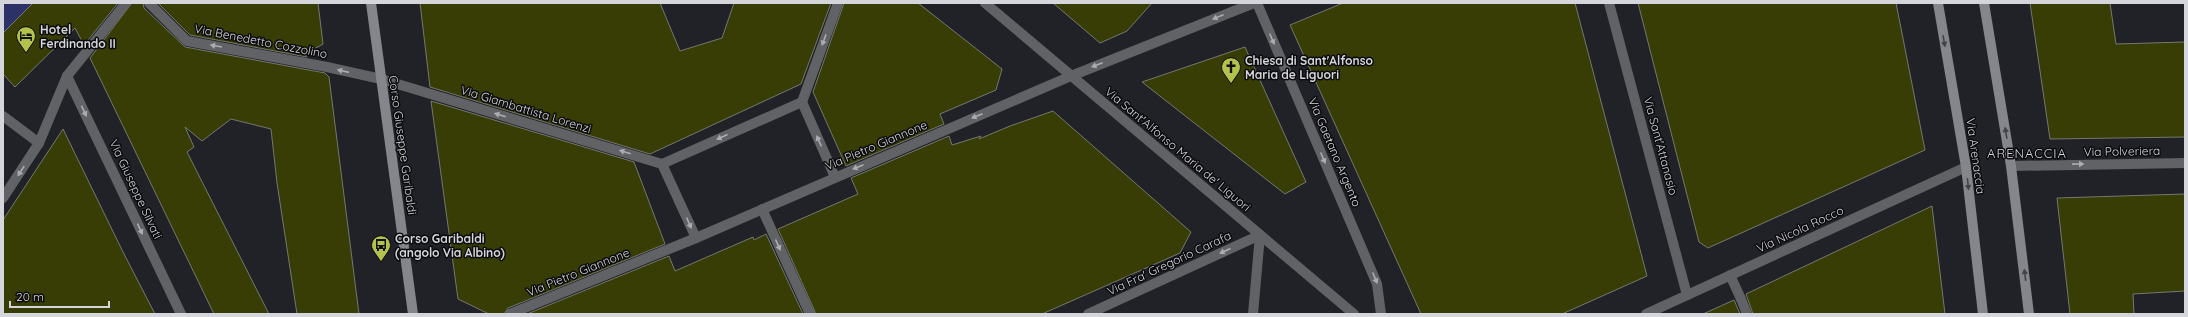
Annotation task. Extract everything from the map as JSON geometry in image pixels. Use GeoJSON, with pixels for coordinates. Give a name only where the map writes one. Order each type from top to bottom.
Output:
{"type":"FeatureCollection","features":[{"type":"Feature","properties":{"kind":"main road","name":"Corso Giuseppe Garibaldi"},"geometry":{"type":"LineString","coordinates":[[371,3],[413,314]]}},
{"type":"Feature","properties":{"kind":"main road","name":"Via Arenaccia"},"geometry":{"type":"LineString","coordinates":[[1938,3],[1966,167],[1983,314]]}},
{"type":"Feature","properties":{"kind":"main road"},"geometry":{"type":"LineString","coordinates":[[1984,3],[2011,166],[2029,314]]}},
{"type":"Feature","properties":{"kind":"street"},"geometry":{"type":"LineString","coordinates":[[3,198],[39,143],[68,76],[126,3]]}},
{"type":"Feature","properties":{"kind":"street","name":"Via Benedetto Cozzolino"},"geometry":{"type":"LineString","coordinates":[[149,3],[187,41],[327,67],[381,79]]}},
{"type":"Feature","properties":{"kind":"street"},"geometry":{"type":"LineString","coordinates":[[835,177],[802,102],[838,3]]}},
{"type":"Feature","properties":{"kind":"street","name":"Via Sant'Alfonso Maria de' Liguori"},"geometry":{"type":"LineString","coordinates":[[985,3],[1354,314]]}},
{"type":"Feature","properties":{"kind":"street","name":"Via Pietro Giannone"},"geometry":{"type":"LineString","coordinates":[[510,314],[696,238],[1071,76],[1255,3]]}},
{"type":"Feature","properties":{"kind":"street","name":"Via Gaetano Argento"},"geometry":{"type":"LineString","coordinates":[[1255,3],[1377,284],[1382,314]]}},
{"type":"Feature","properties":{"kind":"street","name":"Via Sant'Attanasio"},"geometry":{"type":"LineString","coordinates":[[1609,3],[1687,295]]}},
{"type":"Feature","properties":{"kind":"street","name":"Via Giuseppe Silvati"},"geometry":{"type":"LineString","coordinates":[[68,76],[181,314]]}},
{"type":"Feature","properties":{"kind":"street","name":"Via Giambattista Lorenzi"},"geometry":{"type":"LineString","coordinates":[[381,79],[662,164]]}},
{"type":"Feature","properties":{"kind":"street"},"geometry":{"type":"LineString","coordinates":[[696,238],[662,164],[802,102]]}},
{"type":"Feature","properties":{"kind":"street"},"geometry":{"type":"LineString","coordinates":[[3,116],[39,143]]}},
{"type":"Feature","properties":{"kind":"street","name":"Via Polveriera"},"geometry":{"type":"LineString","coordinates":[[2011,166],[2185,163]]}},
{"type":"Feature","properties":{"kind":"street","name":"Via Nicola Rocco"},"geometry":{"type":"LineString","coordinates":[[1646,314],[1966,167]]}},
{"type":"Feature","properties":{"kind":"street"},"geometry":{"type":"LineString","coordinates":[[762,209],[810,314]]}},
{"type":"Feature","properties":{"kind":"street"},"geometry":{"type":"LineString","coordinates":[[1253,314],[1260,235]]}},
{"type":"Feature","properties":{"kind":"street","name":"Via Fra' Gregorio Carafa"},"geometry":{"type":"LineString","coordinates":[[1088,314],[1260,235]]}},
{"type":"Feature","properties":{"kind":"street"},"geometry":{"type":"LineString","coordinates":[[1730,275],[1747,314]]}},
{"type":"Feature","properties":{"kind":"shaded area"},"geometry":{"type":"Polygon","coordinates":[[[3,3],[33,3],[3,33],[3,3]]]}},
{"type":"Feature","properties":{"kind":"building","name":"Hotel Ferdinando II"},"geometry":{"type":"Polygon","coordinates":[[[33,3],[118,3],[84,45],[75,28],[15,87],[3,74],[3,33],[33,3]]]}},
{"type":"Feature","properties":{"kind":"building"},"geometry":{"type":"Polygon","coordinates":[[[132,3],[143,3],[144,8],[185,47],[325,73],[329,77],[359,314],[297,314],[277,183],[271,129],[231,119],[202,141],[185,127],[194,147],[187,152],[269,314],[214,314],[90,58],[132,3]]]}},
{"type":"Feature","properties":{"kind":"building"},"geometry":{"type":"Polygon","coordinates":[[[158,3],[318,3],[323,44],[305,54],[307,57],[190,35],[158,3]]]}},
{"type":"Feature","properties":{"kind":"building"},"geometry":{"type":"Polygon","coordinates":[[[420,3],[660,3],[680,51],[722,38],[734,3],[831,3],[801,84],[650,154],[430,87],[420,3]]]}},
{"type":"Feature","properties":{"kind":"building"},"geometry":{"type":"Polygon","coordinates":[[[844,3],[918,3],[1002,69],[996,90],[940,114],[944,124],[846,166],[813,92],[844,3]]]}},
{"type":"Feature","properties":{"kind":"building"},"geometry":{"type":"Polygon","coordinates":[[[1053,3],[1152,3],[1127,31],[1100,43],[1053,3]]]}},
{"type":"Feature","properties":{"kind":"building"},"geometry":{"type":"Polygon","coordinates":[[[1343,3],[1575,3],[1647,276],[1562,314],[1421,314],[1290,25],[1343,3]]]}},
{"type":"Feature","properties":{"kind":"building"},"geometry":{"type":"Polygon","coordinates":[[[1638,3],[1896,3],[1925,150],[1708,248],[1699,242],[1638,3]]]}},
{"type":"Feature","properties":{"kind":"building"},"geometry":{"type":"Polygon","coordinates":[[[2030,3],[2110,3],[2116,44],[2185,42],[2185,137],[2050,139],[2030,3]]]}},
{"type":"Feature","properties":{"kind":"building"},"geometry":{"type":"Polygon","coordinates":[[[1245,47],[1306,182],[1285,194],[1142,82],[1245,47]]]}},
{"type":"Feature","properties":{"kind":"building"},"geometry":{"type":"Polygon","coordinates":[[[431,101],[634,162],[665,244],[508,308],[504,314],[489,314],[458,299],[431,101]]]}},
{"type":"Feature","properties":{"kind":"building"},"geometry":{"type":"Polygon","coordinates":[[[1053,111],[1191,232],[1180,253],[1042,314],[816,314],[778,229],[858,194],[851,178],[949,136],[952,145],[981,136],[979,139],[1053,111]]]}},
{"type":"Feature","properties":{"kind":"building"},"geometry":{"type":"Polygon","coordinates":[[[63,129],[155,314],[3,314],[3,220],[63,129]]]}},
{"type":"Feature","properties":{"kind":"building"},"geometry":{"type":"Polygon","coordinates":[[[2185,194],[2185,291],[2133,294],[2134,314],[2070,314],[2057,198],[2185,194]]]}},
{"type":"Feature","properties":{"kind":"building"},"geometry":{"type":"Polygon","coordinates":[[[1932,206],[1945,314],[1753,314],[1746,294],[1932,206]]]}},
{"type":"Feature","properties":{"kind":"building"},"geometry":{"type":"Polygon","coordinates":[[[766,234],[803,314],[527,314],[669,256],[675,271],[753,237],[754,240],[766,234]]]}},
{"type":"Feature","properties":{"kind":"building"},"geometry":{"type":"Polygon","coordinates":[[[1734,300],[1740,314],[1703,314],[1734,300]]]}},
{"type":"Feature","properties":{"kind":"place","name":"Hotel Ferdinando II"},"geometry":{"type":"Point","coordinates":[26,53]}},
{"type":"Feature","properties":{"kind":"place","name":"Chiesa di Sant'Alfonso Maria de Liguori"},"geometry":{"type":"Point","coordinates":[1231,84]}},
{"type":"Feature","properties":{"kind":"place","name":"Corso Garibaldi (angolo Via Albino)"},"geometry":{"type":"Point","coordinates":[381,262]}},
{"type":"Feature","properties":{"kind":"district","name":"ARENACCIA"},"geometry":{"type":"Point","coordinates":[2027,153]}}]}
